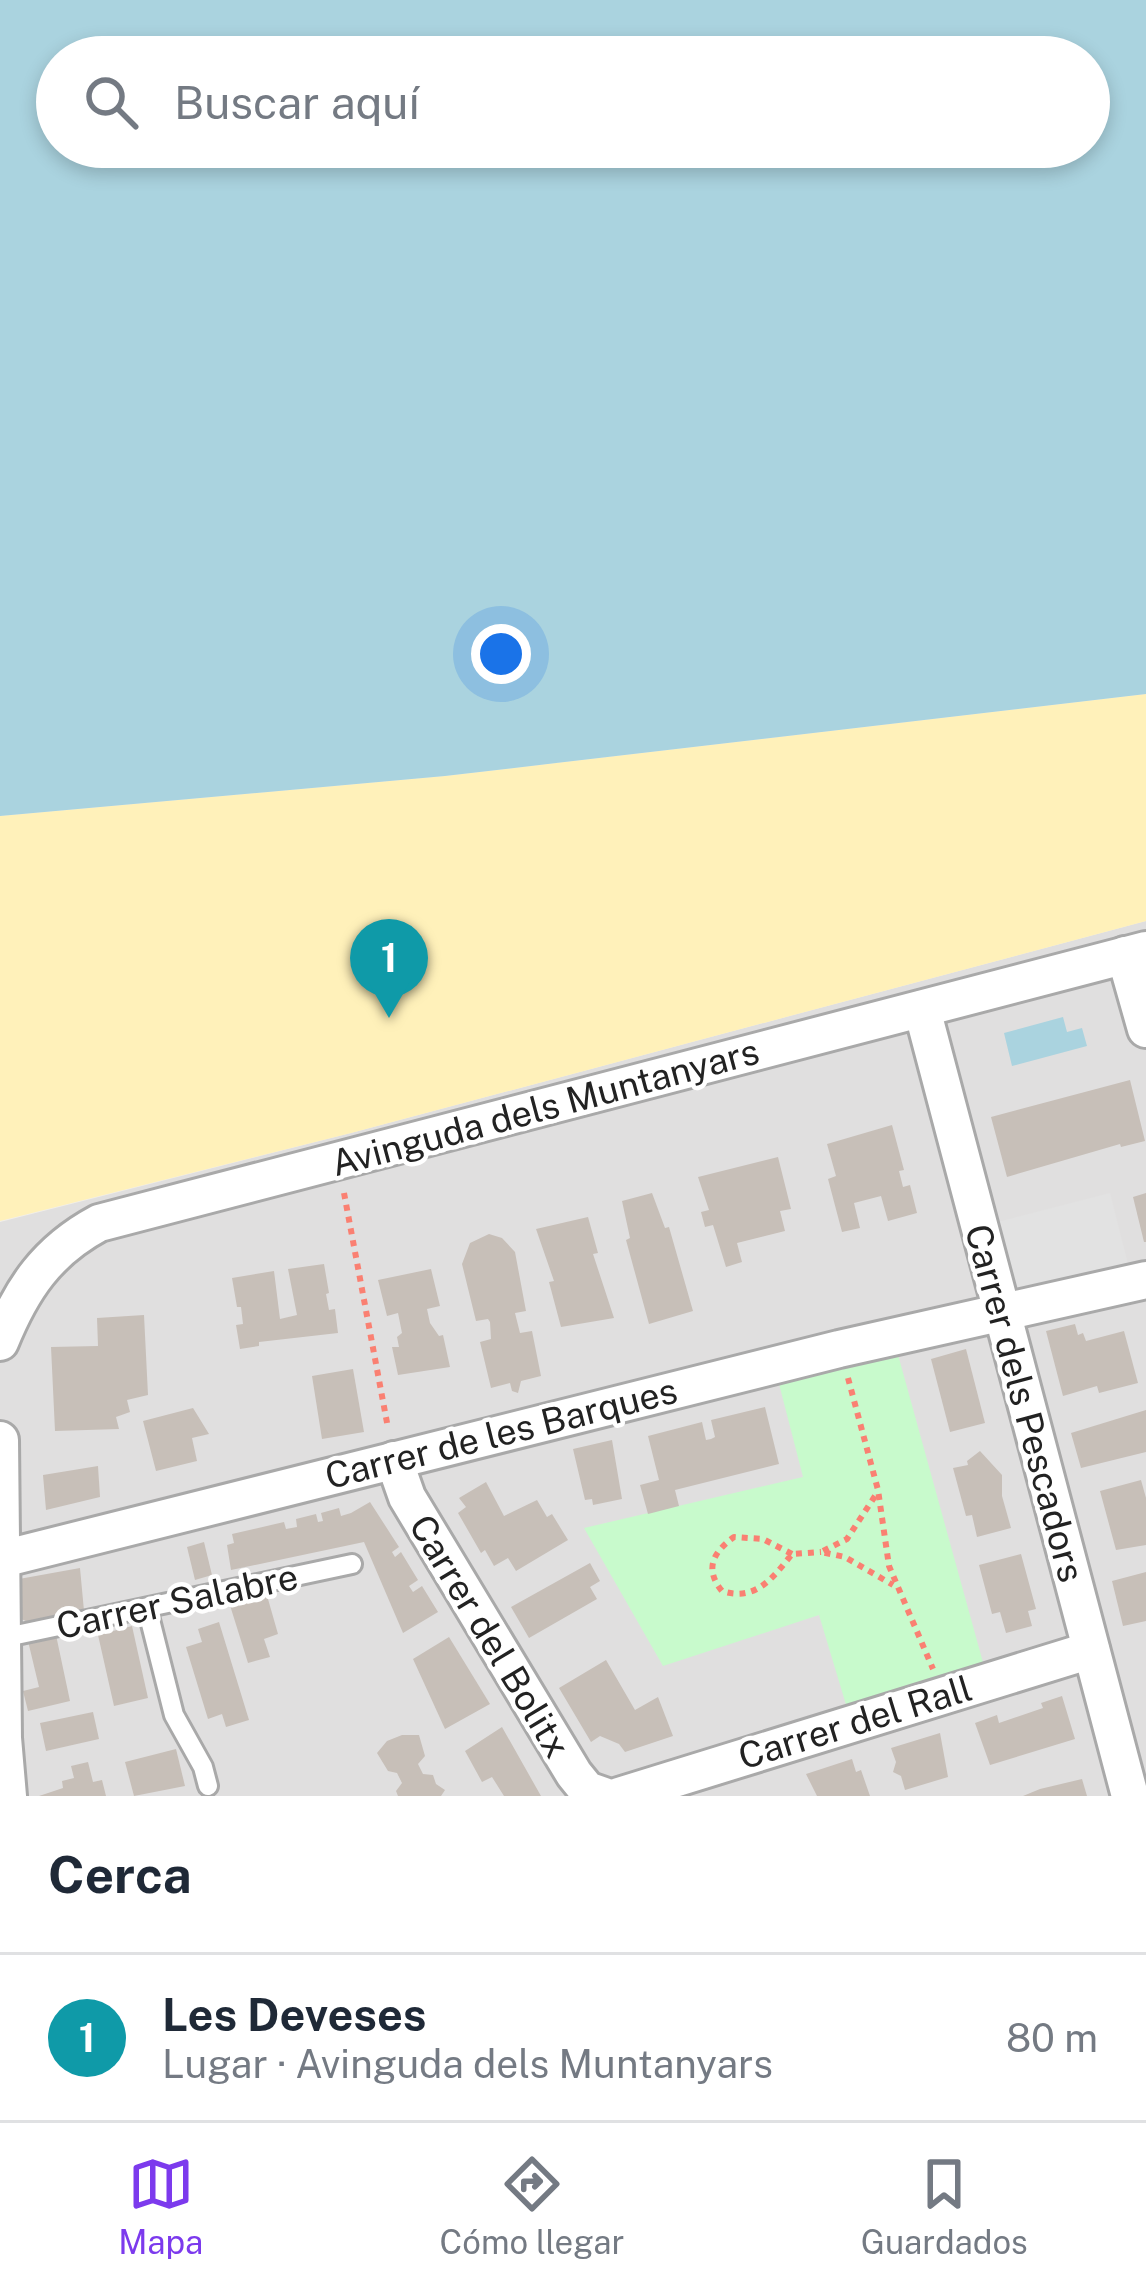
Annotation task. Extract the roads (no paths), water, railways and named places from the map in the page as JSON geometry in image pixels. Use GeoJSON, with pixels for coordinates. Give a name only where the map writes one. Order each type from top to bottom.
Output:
{"type":"FeatureCollection","features":[{"type":"Feature","properties":{"kind":"street","name":"Avinguda dels Muntanyars"},"geometry":{"type":"LineString","coordinates":[[0,1342],[40,1267],[70,1239],[99,1222],[1136,952]]}},
{"type":"Feature","properties":{"kind":"street"},"geometry":{"type":"LineString","coordinates":[[1136,952],[1146,1029]]}},
{"type":"Feature","properties":{"kind":"street","name":"Carrer dels Pescadors"},"geometry":{"type":"LineString","coordinates":[[922,1009],[1130,1796]]}},
{"type":"Feature","properties":{"kind":"street","name":"Carrer de les Barques"},"geometry":{"type":"LineString","coordinates":[[2,1558],[839,1349],[1146,1280]]}},
{"type":"Feature","properties":{"kind":"street"},"geometry":{"type":"LineString","coordinates":[[0,1440],[8,1796]]}},
{"type":"Feature","properties":{"kind":"street","name":"Carrer del Bolitx"},"geometry":{"type":"LineString","coordinates":[[394,1460],[407,1497],[574,1774],[586,1790],[604,1796]]}},
{"type":"Feature","properties":{"kind":"street","name":"Carrer del Rall"},"geometry":{"type":"LineString","coordinates":[[619,1796],[698,1784],[944,1694],[1091,1650]]}},
{"type":"Feature","properties":{"kind":"lane","name":"Carrer Salabre"},"geometry":{"type":"LineString","coordinates":[[2,1638],[352,1564]]}},
{"type":"Feature","properties":{"kind":"lane"},"geometry":{"type":"LineString","coordinates":[[148,1608],[174,1715],[203,1767],[208,1786]]}},
{"type":"Feature","properties":{"kind":"water"},"geometry":{"type":"Polygon","coordinates":[[[0,0],[1146,0],[1146,694],[445,776],[0,816],[0,0]]]}},
{"type":"Feature","properties":{"kind":"water"},"geometry":{"type":"Polygon","coordinates":[[[1063,1017],[1067,1032],[1082,1028],[1087,1046],[1012,1066],[1004,1033],[1063,1017]]]}},
{"type":"Feature","properties":{"kind":"place","name":"Les Deveses"},"geometry":{"type":"Point","coordinates":[389,1018]}}]}
